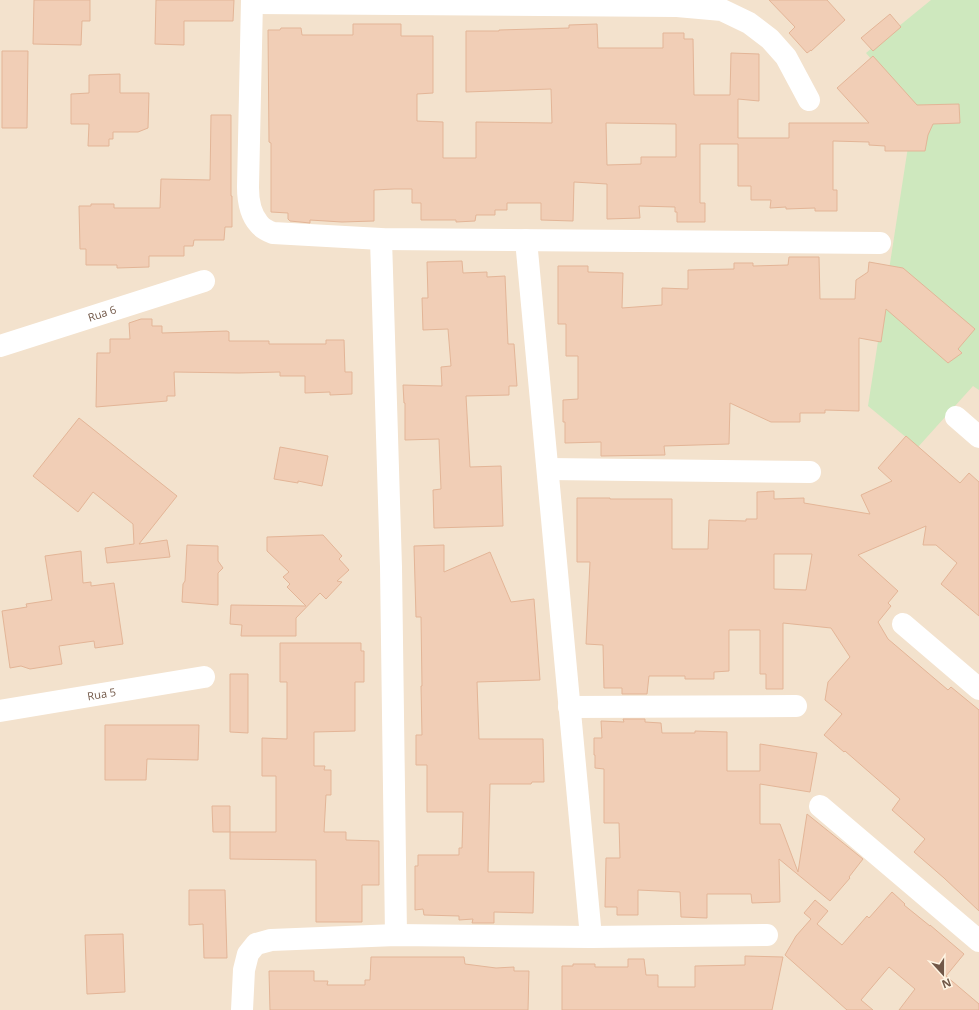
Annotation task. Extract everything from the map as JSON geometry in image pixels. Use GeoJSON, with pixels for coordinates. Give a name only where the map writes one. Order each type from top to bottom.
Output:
{"type":"FeatureCollection","features":[{"type":"Feature","properties":{"kind":"street"},"geometry":{"type":"LineString","coordinates":[[809,100],[786,57],[770,39],[749,23],[722,10],[677,6],[252,1],[248,202],[259,224],[273,234],[381,239],[880,243]]}},
{"type":"Feature","properties":{"kind":"street"},"geometry":{"type":"LineString","coordinates":[[381,239],[390,567],[396,935]]}},
{"type":"Feature","properties":{"kind":"street"},"geometry":{"type":"LineString","coordinates":[[526,240],[591,937]]}},
{"type":"Feature","properties":{"kind":"street","name":"Rua 6"},"geometry":{"type":"LineString","coordinates":[[0,346],[204,281]]}},
{"type":"Feature","properties":{"kind":"street"},"geometry":{"type":"LineString","coordinates":[[956,417],[979,437]]}},
{"type":"Feature","properties":{"kind":"street"},"geometry":{"type":"LineString","coordinates":[[548,469],[810,472]]}},
{"type":"Feature","properties":{"kind":"street"},"geometry":{"type":"LineString","coordinates":[[903,624],[979,689]]}},
{"type":"Feature","properties":{"kind":"street","name":"Rua 5"},"geometry":{"type":"LineString","coordinates":[[0,711],[204,677]]}},
{"type":"Feature","properties":{"kind":"street"},"geometry":{"type":"LineString","coordinates":[[569,707],[796,706]]}},
{"type":"Feature","properties":{"kind":"street"},"geometry":{"type":"LineString","coordinates":[[820,806],[979,941]]}},
{"type":"Feature","properties":{"kind":"street"},"geometry":{"type":"LineString","coordinates":[[242,1010],[244,970],[248,954],[256,944],[271,940],[396,935],[591,937],[767,935]]}},
{"type":"Feature","properties":{"kind":"shaded area"},"geometry":{"type":"Polygon","coordinates":[[[0,0],[979,0],[979,1010],[0,1010],[0,0]]]}},
{"type":"Feature","properties":{"kind":"green space"},"geometry":{"type":"Polygon","coordinates":[[[931,0],[979,0],[979,390],[973,386],[918,447],[868,406],[914,108],[866,53],[931,0]]]}},
{"type":"Feature","properties":{"kind":"building"},"geometry":{"type":"Polygon","coordinates":[[[34,0],[90,0],[90,21],[82,21],[81,45],[33,44],[34,0]]]}},
{"type":"Feature","properties":{"kind":"building"},"geometry":{"type":"Polygon","coordinates":[[[156,0],[234,0],[233,21],[184,21],[184,45],[155,44],[156,0]]]}},
{"type":"Feature","properties":{"kind":"building"},"geometry":{"type":"Polygon","coordinates":[[[769,0],[827,0],[845,20],[807,53],[789,33],[795,27],[769,0]]]}},
{"type":"Feature","properties":{"kind":"building"},"geometry":{"type":"Polygon","coordinates":[[[890,14],[901,27],[873,51],[861,38],[890,14]]]}},
{"type":"Feature","properties":{"kind":"building"},"geometry":{"type":"Polygon","coordinates":[[[353,24],[401,24],[401,36],[433,36],[433,93],[417,94],[417,121],[443,122],[443,158],[476,158],[476,122],[552,123],[551,89],[466,92],[466,31],[569,28],[569,25],[597,24],[598,48],[663,48],[663,33],[684,33],[684,39],[693,39],[694,95],[730,95],[731,53],[759,54],[759,101],[738,99],[738,138],[789,138],[789,123],[869,123],[837,88],[873,56],[917,105],[959,104],[960,123],[933,124],[928,135],[925,151],[885,151],[885,146],[869,145],[869,142],[833,141],[833,190],[837,190],[837,211],[815,211],[815,208],[770,208],[771,200],[751,200],[751,186],[738,186],[738,144],[700,144],[700,203],[705,203],[705,222],[677,222],[677,212],[675,212],[675,207],[639,206],[640,218],[607,219],[607,184],[574,182],[573,221],[541,220],[541,203],[507,203],[507,210],[495,210],[495,215],[476,215],[475,221],[456,222],[456,220],[421,220],[421,203],[412,203],[412,189],[394,189],[374,190],[374,221],[342,222],[310,220],[310,223],[290,221],[288,219],[288,213],[271,212],[268,30],[280,30],[281,28],[301,28],[302,35],[353,35],[353,24]],[[606,123],[607,165],[641,164],[641,157],[676,157],[676,124],[606,123]]]}},
{"type":"Feature","properties":{"kind":"building"},"geometry":{"type":"Polygon","coordinates":[[[2,51],[28,51],[27,128],[2,128],[2,51]]]}},
{"type":"Feature","properties":{"kind":"building"},"geometry":{"type":"Polygon","coordinates":[[[120,74],[120,93],[149,93],[148,128],[138,132],[113,132],[113,139],[109,139],[109,146],[88,146],[89,124],[71,124],[71,94],[89,93],[89,75],[120,74]]]}},
{"type":"Feature","properties":{"kind":"building"},"geometry":{"type":"Polygon","coordinates":[[[211,115],[231,115],[232,227],[225,227],[224,240],[194,240],[193,246],[184,246],[184,256],[149,256],[149,267],[117,268],[117,265],[86,265],[86,249],[80,249],[79,206],[91,206],[91,204],[114,204],[114,208],[160,208],[161,179],[210,180],[211,115]]]}},
{"type":"Feature","properties":{"kind":"building"},"geometry":{"type":"Polygon","coordinates":[[[789,257],[819,257],[820,299],[855,299],[856,280],[868,272],[869,262],[903,268],[975,329],[958,349],[962,353],[948,363],[886,309],[881,342],[859,338],[859,411],[825,410],[825,413],[800,413],[800,422],[771,422],[730,403],[729,444],[664,446],[665,455],[601,456],[601,442],[565,443],[563,400],[578,399],[578,356],[566,356],[566,324],[558,324],[558,266],[588,266],[588,272],[623,273],[622,308],[662,305],[662,288],[688,289],[688,270],[734,269],[734,263],[753,263],[753,266],[788,265],[789,257]]]}},
{"type":"Feature","properties":{"kind":"building"},"geometry":{"type":"Polygon","coordinates":[[[462,261],[463,273],[487,272],[487,277],[505,276],[508,344],[514,344],[517,386],[509,386],[509,395],[466,396],[470,467],[501,466],[503,526],[434,528],[433,490],[441,489],[439,439],[405,440],[405,403],[403,385],[442,386],[441,367],[451,366],[448,329],[423,330],[422,298],[428,298],[427,262],[462,261]]]}},
{"type":"Feature","properties":{"kind":"building"},"geometry":{"type":"Polygon","coordinates":[[[141,319],[152,319],[152,326],[162,326],[162,333],[227,331],[229,332],[229,341],[269,341],[269,344],[326,344],[326,340],[344,340],[345,372],[352,372],[352,394],[330,395],[330,392],[305,393],[305,376],[280,376],[280,372],[174,372],[175,396],[167,396],[167,401],[96,407],[97,353],[110,353],[110,339],[130,339],[129,323],[141,319]]]}},
{"type":"Feature","properties":{"kind":"building"},"geometry":{"type":"Polygon","coordinates":[[[79,418],[177,496],[139,544],[167,540],[170,557],[107,563],[105,548],[134,544],[133,524],[93,492],[78,512],[33,476],[79,418]]]}},
{"type":"Feature","properties":{"kind":"building"},"geometry":{"type":"Polygon","coordinates":[[[906,436],[960,483],[969,473],[979,482],[979,616],[941,584],[957,563],[936,545],[923,545],[926,526],[858,555],[898,591],[888,603],[891,606],[878,622],[888,639],[948,690],[951,687],[979,710],[979,911],[914,852],[925,839],[892,810],[900,799],[845,751],[844,752],[824,735],[842,714],[825,700],[828,682],[850,657],[831,628],[783,623],[783,689],[766,689],[766,674],[760,674],[760,630],[729,630],[729,671],[714,672],[714,679],[685,679],[685,676],[649,676],[647,694],[622,694],[622,688],[604,688],[603,645],[586,644],[590,562],[577,562],[577,498],[672,499],[672,549],[708,549],[709,520],[746,521],[746,519],[757,519],[757,492],[774,491],[774,499],[804,498],[804,503],[870,514],[861,495],[892,481],[878,468],[906,436]],[[774,554],[774,589],[806,590],[812,554],[774,554]]]}},
{"type":"Feature","properties":{"kind":"building"},"geometry":{"type":"Polygon","coordinates":[[[280,447],[328,456],[322,486],[298,481],[298,483],[274,479],[280,447]]]}},
{"type":"Feature","properties":{"kind":"building"},"geometry":{"type":"Polygon","coordinates":[[[323,535],[342,556],[339,559],[349,570],[337,581],[342,582],[326,599],[320,593],[296,618],[296,636],[241,636],[242,625],[230,624],[231,605],[306,606],[287,587],[290,584],[283,577],[289,572],[267,551],[267,537],[323,535]]]}},
{"type":"Feature","properties":{"kind":"building"},"geometry":{"type":"Polygon","coordinates":[[[187,545],[218,546],[218,561],[223,568],[218,573],[218,605],[182,602],[187,545]]]}},
{"type":"Feature","properties":{"kind":"building"},"geometry":{"type":"Polygon","coordinates":[[[444,545],[444,572],[490,552],[511,602],[534,599],[540,680],[477,682],[479,739],[543,739],[544,782],[532,782],[531,784],[490,784],[488,872],[534,872],[533,913],[494,912],[494,923],[472,923],[473,919],[459,920],[459,916],[424,915],[423,909],[415,910],[415,866],[418,866],[418,855],[459,855],[459,848],[462,848],[463,812],[427,812],[427,765],[416,765],[416,735],[422,735],[422,686],[421,617],[416,617],[414,546],[444,545]]]}},
{"type":"Feature","properties":{"kind":"building"},"geometry":{"type":"Polygon","coordinates":[[[81,551],[83,583],[91,582],[91,586],[114,583],[123,644],[95,648],[94,641],[59,646],[62,664],[30,669],[21,666],[10,668],[2,611],[27,607],[26,604],[52,600],[45,556],[81,551]]]}},
{"type":"Feature","properties":{"kind":"building"},"geometry":{"type":"Polygon","coordinates":[[[280,643],[361,643],[361,651],[364,651],[364,682],[355,682],[355,731],[314,732],[314,766],[325,766],[324,770],[331,770],[331,795],[326,795],[324,832],[346,832],[346,840],[379,841],[379,885],[362,885],[362,922],[316,922],[316,860],[230,859],[230,832],[276,832],[276,776],[262,776],[262,738],[287,739],[287,682],[280,682],[280,643]]]}},
{"type":"Feature","properties":{"kind":"building"},"geometry":{"type":"Polygon","coordinates":[[[230,674],[248,674],[248,733],[230,732],[230,674]]]}},
{"type":"Feature","properties":{"kind":"building"},"geometry":{"type":"Polygon","coordinates":[[[623,719],[645,719],[645,722],[661,723],[662,733],[695,733],[695,731],[727,732],[727,771],[760,771],[760,744],[817,753],[810,792],[760,784],[760,824],[780,824],[798,872],[807,814],[863,859],[849,877],[850,878],[830,901],[779,859],[780,902],[752,903],[751,894],[707,894],[707,918],[681,917],[680,892],[638,890],[638,915],[617,915],[617,907],[605,907],[606,858],[620,858],[619,823],[604,823],[604,769],[595,768],[594,738],[602,738],[601,721],[624,722],[623,719]]]}},
{"type":"Feature","properties":{"kind":"building"},"geometry":{"type":"Polygon","coordinates":[[[105,725],[199,725],[198,760],[147,759],[146,780],[105,780],[105,725]]]}},
{"type":"Feature","properties":{"kind":"building"},"geometry":{"type":"Polygon","coordinates":[[[212,806],[230,806],[230,832],[213,832],[212,806]]]}},
{"type":"Feature","properties":{"kind":"building"},"geometry":{"type":"Polygon","coordinates":[[[189,890],[225,890],[227,958],[204,958],[203,924],[189,925],[189,890]]]}},
{"type":"Feature","properties":{"kind":"building"},"geometry":{"type":"Polygon","coordinates":[[[892,892],[905,904],[904,905],[964,954],[946,976],[979,1004],[979,1010],[899,1010],[915,989],[889,967],[861,1000],[873,1010],[847,1010],[785,955],[796,936],[811,919],[804,913],[815,900],[828,911],[817,924],[842,945],[867,916],[869,918],[892,892]]]}},
{"type":"Feature","properties":{"kind":"building"},"geometry":{"type":"Polygon","coordinates":[[[123,934],[125,992],[87,994],[85,935],[123,934]]]}},
{"type":"Feature","properties":{"kind":"building"},"geometry":{"type":"Polygon","coordinates":[[[745,956],[783,957],[772,1010],[562,1010],[562,966],[573,966],[573,964],[595,964],[595,967],[628,967],[628,959],[644,959],[646,975],[658,975],[658,987],[695,987],[695,966],[745,965],[745,956]]]}},
{"type":"Feature","properties":{"kind":"building"},"geometry":{"type":"Polygon","coordinates":[[[371,957],[464,957],[465,964],[496,968],[514,967],[514,971],[529,971],[528,1010],[270,1010],[269,971],[314,971],[314,981],[328,981],[327,985],[365,985],[365,980],[370,980],[371,957]]]}}]}
